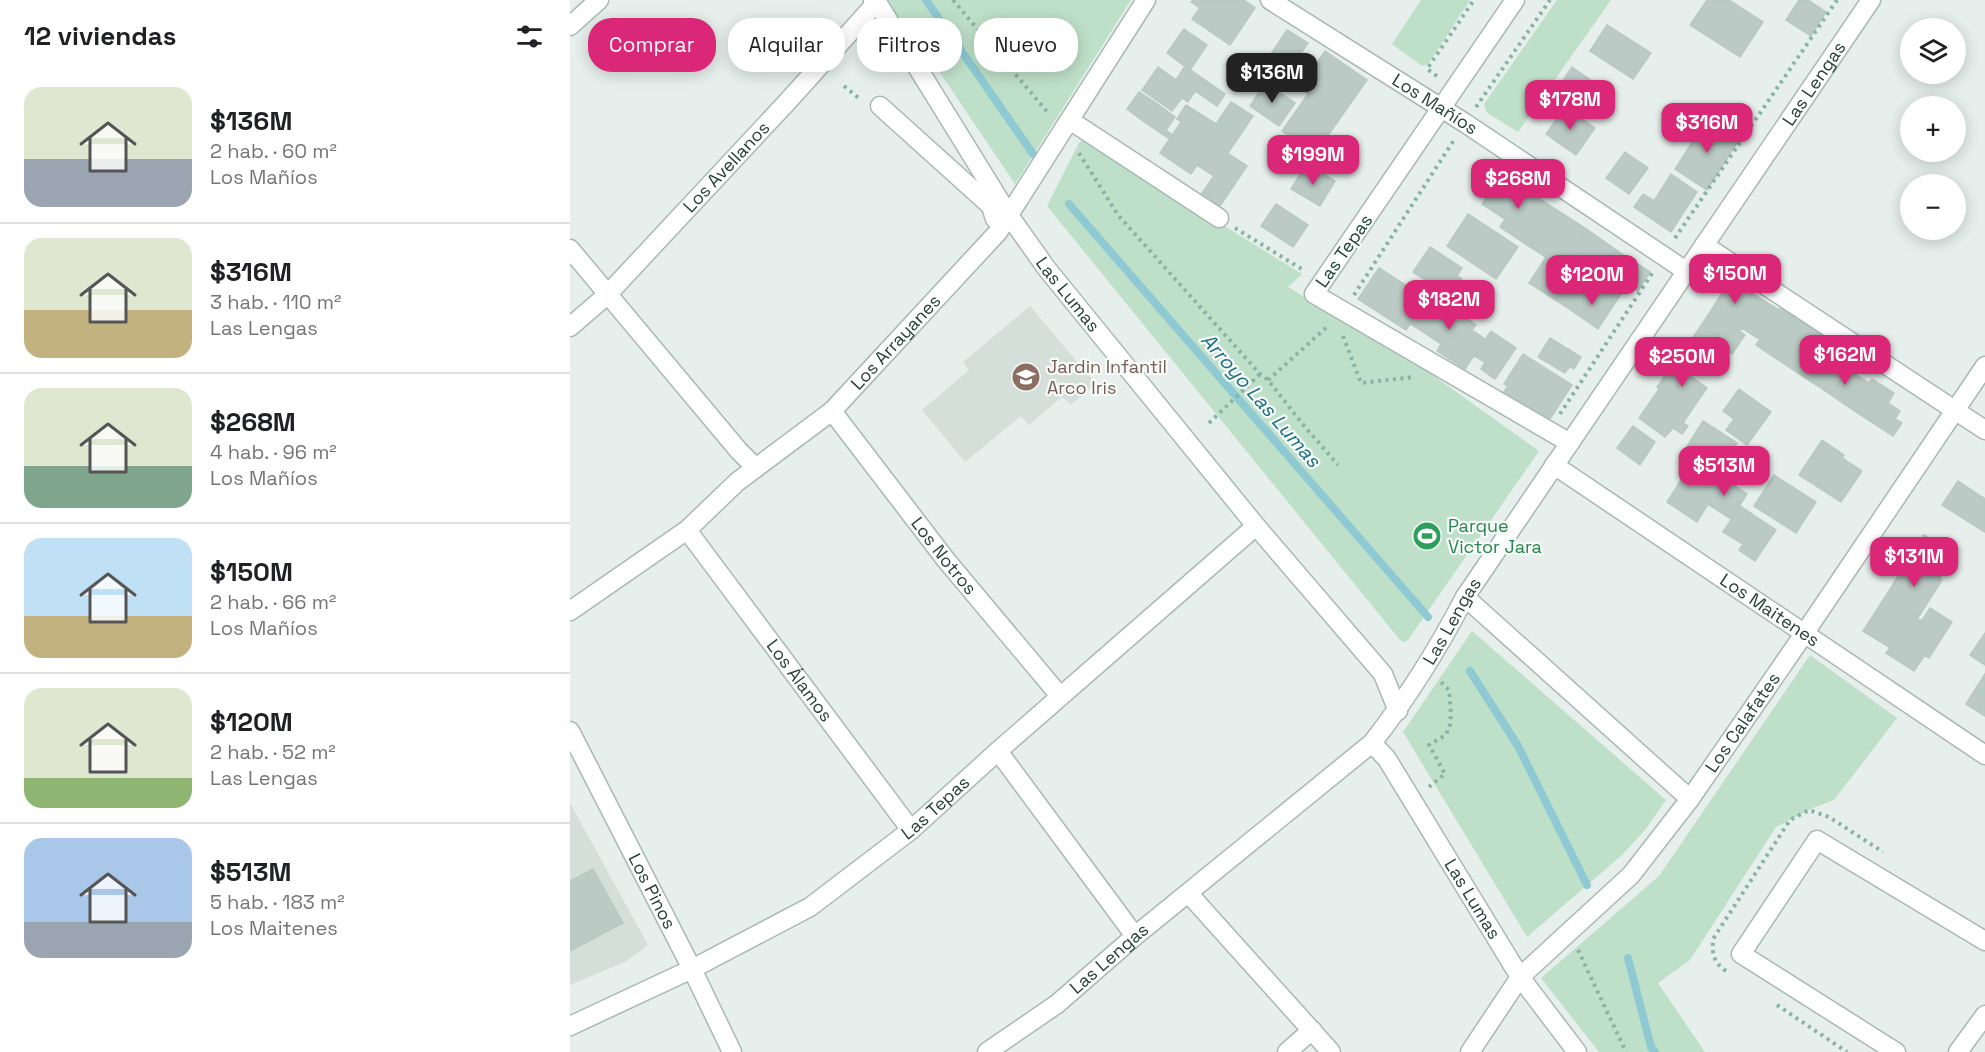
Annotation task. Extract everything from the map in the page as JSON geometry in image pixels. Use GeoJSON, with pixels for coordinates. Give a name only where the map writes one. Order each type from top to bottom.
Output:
{"type":"FeatureCollection","features":[{"type":"Feature","properties":{"kind":"street"},"geometry":{"type":"LineString","coordinates":[[570,26],[599,0]]}},
{"type":"Feature","properties":{"kind":"street","name":"Los Arrayanes"},"geometry":{"type":"LineString","coordinates":[[570,611],[687,530],[737,482],[832,411],[998,232],[1146,0]]}},
{"type":"Feature","properties":{"kind":"street","name":"Los Mañíos"},"geometry":{"type":"LineString","coordinates":[[1270,0],[1442,109],[1686,271]]}},
{"type":"Feature","properties":{"kind":"street","name":"Las Tepas"},"geometry":{"type":"LineString","coordinates":[[1318,288],[1515,0]]}},
{"type":"Feature","properties":{"kind":"street","name":"Las Lengas"},"geometry":{"type":"LineString","coordinates":[[987,1052],[1057,1004],[1136,936],[1372,743],[1398,711],[1426,667],[1465,597],[1871,0]]}},
{"type":"Feature","properties":{"kind":"street","name":"Las Lumas"},"geometry":{"type":"LineString","coordinates":[[875,1],[1008,214],[1047,269],[1256,526],[1383,674],[1398,711]]}},
{"type":"Feature","properties":{"kind":"street","name":"Los Avellanos"},"geometry":{"type":"LineString","coordinates":[[570,327],[607,296],[789,100],[875,1]]}},
{"type":"Feature","properties":{"kind":"street"},"geometry":{"type":"LineString","coordinates":[[872,104],[992,206],[998,232]]}},
{"type":"Feature","properties":{"kind":"street"},"geometry":{"type":"LineString","coordinates":[[1067,126],[1219,218]]}},
{"type":"Feature","properties":{"kind":"street"},"geometry":{"type":"LineString","coordinates":[[1704,245],[1985,430]]}},
{"type":"Feature","properties":{"kind":"street"},"geometry":{"type":"LineString","coordinates":[[570,249],[607,296],[625,314],[739,451],[756,468]]}},
{"type":"Feature","properties":{"kind":"street"},"geometry":{"type":"LineString","coordinates":[[1318,288],[1570,442]]}},
{"type":"Feature","properties":{"kind":"street","name":"Los Calafates"},"geometry":{"type":"LineString","coordinates":[[1470,1052],[1520,977],[1631,875],[1690,799],[1985,366]]}},
{"type":"Feature","properties":{"kind":"street","name":"Los Notros"},"geometry":{"type":"LineString","coordinates":[[832,411],[946,560],[1060,696]]}},
{"type":"Feature","properties":{"kind":"street","name":"Los Maitenes"},"geometry":{"type":"LineString","coordinates":[[1554,465],[1985,755]]}},
{"type":"Feature","properties":{"kind":"street","name":"Las Tepas"},"geometry":{"type":"LineString","coordinates":[[570,1026],[692,969],[810,907],[911,830],[1060,696],[1256,526]]}},
{"type":"Feature","properties":{"kind":"street","name":"Los Álamos"},"geometry":{"type":"LineString","coordinates":[[687,530],[911,830]]}},
{"type":"Feature","properties":{"kind":"street"},"geometry":{"type":"LineString","coordinates":[[1465,597],[1690,799]]}},
{"type":"Feature","properties":{"kind":"street","name":"Los Pinos"},"geometry":{"type":"LineString","coordinates":[[570,731],[732,1052]]}},
{"type":"Feature","properties":{"kind":"street","name":"Las Lumas"},"geometry":{"type":"LineString","coordinates":[[1372,743],[1387,759],[1520,977],[1577,1052]]}},
{"type":"Feature","properties":{"kind":"street"},"geometry":{"type":"LineString","coordinates":[[998,751],[1136,936]]}},
{"type":"Feature","properties":{"kind":"street"},"geometry":{"type":"LineString","coordinates":[[1896,1052],[1741,954],[1817,840],[1985,942]]}},
{"type":"Feature","properties":{"kind":"street"},"geometry":{"type":"LineString","coordinates":[[1188,894],[1330,1052]]}},
{"type":"Feature","properties":{"kind":"street"},"geometry":{"type":"LineString","coordinates":[[1958,1052],[1985,1015]]}},
{"type":"Feature","properties":{"kind":"street"},"geometry":{"type":"LineString","coordinates":[[1287,1052],[1312,1030]]}},
{"type":"Feature","properties":{"kind":"path"},"geometry":{"type":"LineString","coordinates":[[952,0],[1067,126],[1118,215],[1268,381],[1338,465]]}},
{"type":"Feature","properties":{"kind":"path"},"geometry":{"type":"LineString","coordinates":[[1480,112],[1479,102],[1550,0]]}},
{"type":"Feature","properties":{"kind":"path"},"geometry":{"type":"LineString","coordinates":[[1673,242],[1837,0]]}},
{"type":"Feature","properties":{"kind":"path"},"geometry":{"type":"LineString","coordinates":[[844,86],[872,104]]}},
{"type":"Feature","properties":{"kind":"path"},"geometry":{"type":"LineString","coordinates":[[1219,218],[1318,288],[1351,299],[1456,137]]}},
{"type":"Feature","properties":{"kind":"path"},"geometry":{"type":"LineString","coordinates":[[1557,418],[1654,271],[1644,264]]}},
{"type":"Feature","properties":{"kind":"path"},"geometry":{"type":"LineString","coordinates":[[1268,381],[1328,326]]}},
{"type":"Feature","properties":{"kind":"path"},"geometry":{"type":"LineString","coordinates":[[1341,329],[1361,383],[1418,376]]}},
{"type":"Feature","properties":{"kind":"path"},"geometry":{"type":"LineString","coordinates":[[1209,423],[1260,374]]}},
{"type":"Feature","properties":{"kind":"path"},"geometry":{"type":"LineString","coordinates":[[1429,787],[1445,774],[1429,745],[1446,735],[1451,713],[1449,690],[1436,676]]}},
{"type":"Feature","properties":{"kind":"path"},"geometry":{"type":"LineString","coordinates":[[1730,973],[1720,967],[1712,956],[1713,939],[1790,820],[1809,810],[1829,817],[1887,855]]}},
{"type":"Feature","properties":{"kind":"path"},"geometry":{"type":"LineString","coordinates":[[1570,933],[1626,1052]]}},
{"type":"Feature","properties":{"kind":"path"},"geometry":{"type":"LineString","coordinates":[[1769,999],[1847,1052]]}},
{"type":"Feature","properties":{"kind":"shaded area","name":"Jardin Infantil Arco Iris"},"geometry":{"type":"Polygon","coordinates":[[[1030,306],[1096,384],[1071,405],[1062,397],[1029,425],[1021,416],[965,462],[922,410],[969,370],[963,362],[1030,306]]]}},
{"type":"Feature","properties":{"kind":"shaded area"},"geometry":{"type":"Polygon","coordinates":[[[570,803],[648,945],[625,962],[570,985],[570,803]]]}},
{"type":"Feature","properties":{"kind":"green space"},"geometry":{"type":"Polygon","coordinates":[[[874,0],[1131,0],[1015,184],[940,72],[962,72],[962,18],[894,18],[874,0]]]}},
{"type":"Feature","properties":{"kind":"green space"},"geometry":{"type":"Polygon","coordinates":[[[1421,0],[1470,0],[1429,63],[1422,66],[1392,44],[1421,0]]]}},
{"type":"Feature","properties":{"kind":"green space"},"geometry":{"type":"Polygon","coordinates":[[[1557,0],[1611,0],[1518,132],[1486,112],[1484,104],[1557,0]]]}},
{"type":"Feature","properties":{"kind":"green space","name":"Parque Victor Jara"},"geometry":{"type":"Polygon","coordinates":[[[1084,139],[1302,274],[1288,287],[1430,373],[1539,451],[1408,640],[1404,642],[1400,640],[1047,206],[1079,143],[1084,139]]]}},
{"type":"Feature","properties":{"kind":"green space"},"geometry":{"type":"Polygon","coordinates":[[[1472,631],[1666,800],[1645,830],[1622,855],[1527,937],[1403,732],[1472,631]]]}},
{"type":"Feature","properties":{"kind":"green space"},"geometry":{"type":"Polygon","coordinates":[[[1810,655],[1897,718],[1834,800],[1776,827],[1690,960],[1658,983],[1705,1052],[1599,1052],[1541,978],[1659,876],[1810,655]]]}},
{"type":"Feature","properties":{"kind":"building"},"geometry":{"type":"Polygon","coordinates":[[[1193,0],[1244,0],[1255,8],[1230,45],[1192,19],[1200,8],[1191,2],[1193,0]]]}},
{"type":"Feature","properties":{"kind":"building"},"geometry":{"type":"Polygon","coordinates":[[[1707,0],[1729,0],[1763,22],[1740,57],[1690,25],[1707,0]]]}},
{"type":"Feature","properties":{"kind":"building"},"geometry":{"type":"Polygon","coordinates":[[[1799,0],[1808,0],[1826,12],[1811,36],[1786,20],[1799,0]]]}},
{"type":"Feature","properties":{"kind":"building"},"geometry":{"type":"Polygon","coordinates":[[[1607,25],[1651,53],[1633,79],[1590,51],[1607,25]]]}},
{"type":"Feature","properties":{"kind":"building"},"geometry":{"type":"Polygon","coordinates":[[[1184,29],[1207,45],[1190,70],[1167,53],[1184,29]]]}},
{"type":"Feature","properties":{"kind":"building"},"geometry":{"type":"Polygon","coordinates":[[[1287,30],[1308,43],[1287,74],[1267,60],[1287,30]]]}},
{"type":"Feature","properties":{"kind":"building"},"geometry":{"type":"Polygon","coordinates":[[[1325,51],[1367,80],[1341,117],[1300,88],[1325,51]]]}},
{"type":"Feature","properties":{"kind":"building"},"geometry":{"type":"Polygon","coordinates":[[[1185,66],[1225,94],[1217,106],[1195,91],[1188,102],[1182,98],[1172,111],[1142,90],[1158,67],[1176,80],[1185,66]]]}},
{"type":"Feature","properties":{"kind":"building"},"geometry":{"type":"Polygon","coordinates":[[[1572,67],[1605,90],[1588,114],[1568,100],[1559,112],[1547,104],[1572,67]]]}},
{"type":"Feature","properties":{"kind":"building"},"geometry":{"type":"Polygon","coordinates":[[[1265,83],[1295,103],[1279,126],[1250,106],[1265,83]]]}},
{"type":"Feature","properties":{"kind":"building"},"geometry":{"type":"Polygon","coordinates":[[[1139,92],[1156,103],[1143,121],[1127,109],[1139,92]]]}},
{"type":"Feature","properties":{"kind":"building"},"geometry":{"type":"Polygon","coordinates":[[[1308,94],[1341,117],[1315,154],[1282,131],[1308,94]]]}},
{"type":"Feature","properties":{"kind":"building"},"geometry":{"type":"Polygon","coordinates":[[[1231,102],[1253,116],[1228,153],[1177,119],[1186,105],[1216,124],[1231,102]]]}},
{"type":"Feature","properties":{"kind":"building"},"geometry":{"type":"Polygon","coordinates":[[[1156,103],[1175,117],[1166,130],[1171,134],[1168,138],[1143,121],[1156,103]]]}},
{"type":"Feature","properties":{"kind":"building"},"geometry":{"type":"Polygon","coordinates":[[[1565,107],[1595,128],[1576,155],[1546,134],[1565,107]]]}},
{"type":"Feature","properties":{"kind":"building"},"geometry":{"type":"Polygon","coordinates":[[[1707,119],[1739,140],[1707,190],[1675,169],[1707,119]]]}},
{"type":"Feature","properties":{"kind":"building"},"geometry":{"type":"Polygon","coordinates":[[[1181,122],[1212,143],[1191,174],[1160,153],[1181,122]]]}},
{"type":"Feature","properties":{"kind":"building"},"geometry":{"type":"Polygon","coordinates":[[[1212,143],[1247,166],[1220,206],[1202,193],[1214,176],[1197,165],[1212,143]]]}},
{"type":"Feature","properties":{"kind":"building"},"geometry":{"type":"Polygon","coordinates":[[[1625,152],[1648,168],[1629,194],[1606,178],[1625,152]]]}},
{"type":"Feature","properties":{"kind":"building"},"geometry":{"type":"Polygon","coordinates":[[[1313,168],[1335,181],[1320,206],[1291,189],[1302,171],[1310,175],[1313,168]]]}},
{"type":"Feature","properties":{"kind":"building"},"geometry":{"type":"Polygon","coordinates":[[[1502,174],[1555,209],[1530,247],[1500,227],[1505,219],[1482,204],[1502,174]]]}},
{"type":"Feature","properties":{"kind":"building"},"geometry":{"type":"Polygon","coordinates":[[[1671,174],[1697,192],[1671,232],[1634,207],[1643,194],[1654,201],[1671,174]]]}},
{"type":"Feature","properties":{"kind":"building"},"geometry":{"type":"Polygon","coordinates":[[[1276,204],[1308,225],[1293,247],[1261,226],[1276,204]]]}},
{"type":"Feature","properties":{"kind":"building"},"geometry":{"type":"Polygon","coordinates":[[[1555,209],[1588,230],[1563,268],[1530,247],[1555,209]]]}},
{"type":"Feature","properties":{"kind":"building"},"geometry":{"type":"Polygon","coordinates":[[[1468,214],[1518,247],[1496,279],[1447,246],[1468,214]]]}},
{"type":"Feature","properties":{"kind":"building"},"geometry":{"type":"Polygon","coordinates":[[[1588,230],[1616,250],[1591,287],[1563,268],[1588,230]]]}},
{"type":"Feature","properties":{"kind":"building"},"geometry":{"type":"Polygon","coordinates":[[[1430,247],[1462,268],[1457,276],[1462,279],[1451,297],[1413,272],[1430,247]]]}},
{"type":"Feature","properties":{"kind":"building"},"geometry":{"type":"Polygon","coordinates":[[[1616,250],[1650,272],[1638,291],[1628,284],[1615,303],[1591,287],[1616,250]]]}},
{"type":"Feature","properties":{"kind":"building"},"geometry":{"type":"Polygon","coordinates":[[[1546,257],[1585,283],[1568,308],[1529,283],[1546,257]]]}},
{"type":"Feature","properties":{"kind":"building"},"geometry":{"type":"Polygon","coordinates":[[[1379,268],[1427,299],[1406,330],[1358,299],[1379,268]]]}},
{"type":"Feature","properties":{"kind":"building"},"geometry":{"type":"Polygon","coordinates":[[[1731,279],[1761,299],[1740,331],[1710,312],[1731,279]]]}},
{"type":"Feature","properties":{"kind":"building"},"geometry":{"type":"Polygon","coordinates":[[[1585,283],[1615,303],[1598,329],[1568,308],[1585,283]]]}},
{"type":"Feature","properties":{"kind":"building"},"geometry":{"type":"Polygon","coordinates":[[[1430,294],[1476,325],[1472,330],[1485,339],[1465,369],[1437,351],[1441,344],[1411,324],[1430,294]]]}},
{"type":"Feature","properties":{"kind":"building"},"geometry":{"type":"Polygon","coordinates":[[[1761,299],[1779,310],[1759,339],[1742,328],[1761,299]]]}},
{"type":"Feature","properties":{"kind":"building"},"geometry":{"type":"Polygon","coordinates":[[[1781,307],[1823,335],[1798,373],[1756,345],[1781,307]]]}},
{"type":"Feature","properties":{"kind":"building"},"geometry":{"type":"Polygon","coordinates":[[[1710,312],[1745,335],[1732,354],[1725,349],[1718,360],[1690,342],[1710,312]]]}},
{"type":"Feature","properties":{"kind":"building"},"geometry":{"type":"Polygon","coordinates":[[[1491,331],[1516,348],[1495,379],[1481,369],[1485,362],[1474,356],[1491,331]]]}},
{"type":"Feature","properties":{"kind":"building"},"geometry":{"type":"Polygon","coordinates":[[[1823,335],[1855,357],[1830,394],[1798,373],[1823,335]]]}},
{"type":"Feature","properties":{"kind":"building"},"geometry":{"type":"Polygon","coordinates":[[[1550,338],[1581,357],[1574,369],[1570,366],[1565,373],[1538,357],[1550,338]]]}},
{"type":"Feature","properties":{"kind":"building"},"geometry":{"type":"Polygon","coordinates":[[[1523,354],[1572,385],[1548,422],[1503,393],[1508,386],[1504,384],[1523,354]]]}},
{"type":"Feature","properties":{"kind":"building"},"geometry":{"type":"Polygon","coordinates":[[[1673,364],[1707,388],[1691,411],[1657,387],[1673,364]]]}},
{"type":"Feature","properties":{"kind":"building"},"geometry":{"type":"Polygon","coordinates":[[[1847,369],[1861,378],[1844,404],[1830,394],[1847,369]]]}},
{"type":"Feature","properties":{"kind":"building"},"geometry":{"type":"Polygon","coordinates":[[[1861,378],[1869,383],[1872,379],[1894,393],[1888,403],[1900,411],[1895,419],[1902,423],[1893,436],[1844,404],[1861,378]]]}},
{"type":"Feature","properties":{"kind":"building"},"geometry":{"type":"Polygon","coordinates":[[[1659,389],[1691,411],[1683,423],[1688,426],[1682,434],[1673,428],[1665,437],[1639,418],[1659,389]]]}},
{"type":"Feature","properties":{"kind":"building"},"geometry":{"type":"Polygon","coordinates":[[[1739,389],[1771,412],[1747,445],[1726,430],[1734,419],[1723,411],[1739,389]]]}},
{"type":"Feature","properties":{"kind":"building"},"geometry":{"type":"Polygon","coordinates":[[[1703,421],[1737,443],[1711,484],[1703,479],[1700,484],[1685,474],[1692,463],[1681,456],[1703,421]]]}},
{"type":"Feature","properties":{"kind":"building"},"geometry":{"type":"Polygon","coordinates":[[[1633,426],[1655,442],[1640,465],[1617,448],[1633,426]]]}},
{"type":"Feature","properties":{"kind":"building"},"geometry":{"type":"Polygon","coordinates":[[[1822,440],[1844,455],[1842,458],[1862,471],[1841,502],[1799,475],[1822,440]]]}},
{"type":"Feature","properties":{"kind":"building"},"geometry":{"type":"Polygon","coordinates":[[[1685,474],[1700,484],[1703,479],[1711,484],[1700,499],[1708,504],[1697,522],[1667,502],[1685,474]]]}},
{"type":"Feature","properties":{"kind":"building"},"geometry":{"type":"Polygon","coordinates":[[[1717,474],[1747,494],[1731,519],[1700,499],[1717,474]]]}},
{"type":"Feature","properties":{"kind":"building"},"geometry":{"type":"Polygon","coordinates":[[[1774,475],[1816,502],[1796,533],[1754,506],[1774,475]]]}},
{"type":"Feature","properties":{"kind":"building"},"geometry":{"type":"Polygon","coordinates":[[[1958,481],[1985,499],[1985,532],[1942,505],[1958,481]]]}},
{"type":"Feature","properties":{"kind":"building"},"geometry":{"type":"Polygon","coordinates":[[[1740,506],[1776,530],[1755,561],[1739,550],[1743,544],[1723,532],[1740,506]]]}},
{"type":"Feature","properties":{"kind":"building"},"geometry":{"type":"Polygon","coordinates":[[[1924,535],[1955,555],[1940,578],[1909,559],[1924,535]]]}},
{"type":"Feature","properties":{"kind":"building"},"geometry":{"type":"Polygon","coordinates":[[[1909,559],[1942,580],[1918,618],[1885,597],[1909,559]]]}},
{"type":"Feature","properties":{"kind":"building"},"geometry":{"type":"Polygon","coordinates":[[[1885,597],[1922,621],[1911,638],[1902,633],[1892,649],[1863,631],[1885,597]]]}},
{"type":"Feature","properties":{"kind":"building"},"geometry":{"type":"Polygon","coordinates":[[[1930,608],[1952,622],[1929,658],[1925,655],[1914,671],[1886,653],[1890,648],[1892,649],[1902,633],[1911,638],[1930,608]]]}},
{"type":"Feature","properties":{"kind":"building"},"geometry":{"type":"Polygon","coordinates":[[[1985,633],[1985,665],[1970,655],[1985,633]]]}},
{"type":"Feature","properties":{"kind":"building"},"geometry":{"type":"Polygon","coordinates":[[[1985,674],[1985,716],[1966,704],[1985,674]]]}},
{"type":"Feature","properties":{"kind":"building"},"geometry":{"type":"Polygon","coordinates":[[[593,869],[623,923],[570,951],[570,881],[593,869]]]}},
{"type":"Feature","properties":{"kind":"waterway"},"geometry":{"type":"LineString","coordinates":[[926,0],[1033,154]]}},
{"type":"Feature","properties":{"kind":"waterway","name":"Arroyo Las Lumas"},"geometry":{"type":"LineString","coordinates":[[1069,204],[1428,617]]}},
{"type":"Feature","properties":{"kind":"waterway"},"geometry":{"type":"LineString","coordinates":[[1470,671],[1518,746],[1587,885]]}},
{"type":"Feature","properties":{"kind":"waterway"},"geometry":{"type":"LineString","coordinates":[[1628,958],[1651,1047],[1655,1052]]}},
{"type":"Feature","properties":{"kind":"place","name":"Jardin Infantil Arco Iris"},"geometry":{"type":"Point","coordinates":[1026,377]}},
{"type":"Feature","properties":{"kind":"place","name":"Parque Victor Jara"},"geometry":{"type":"Point","coordinates":[1427,536]}}]}
